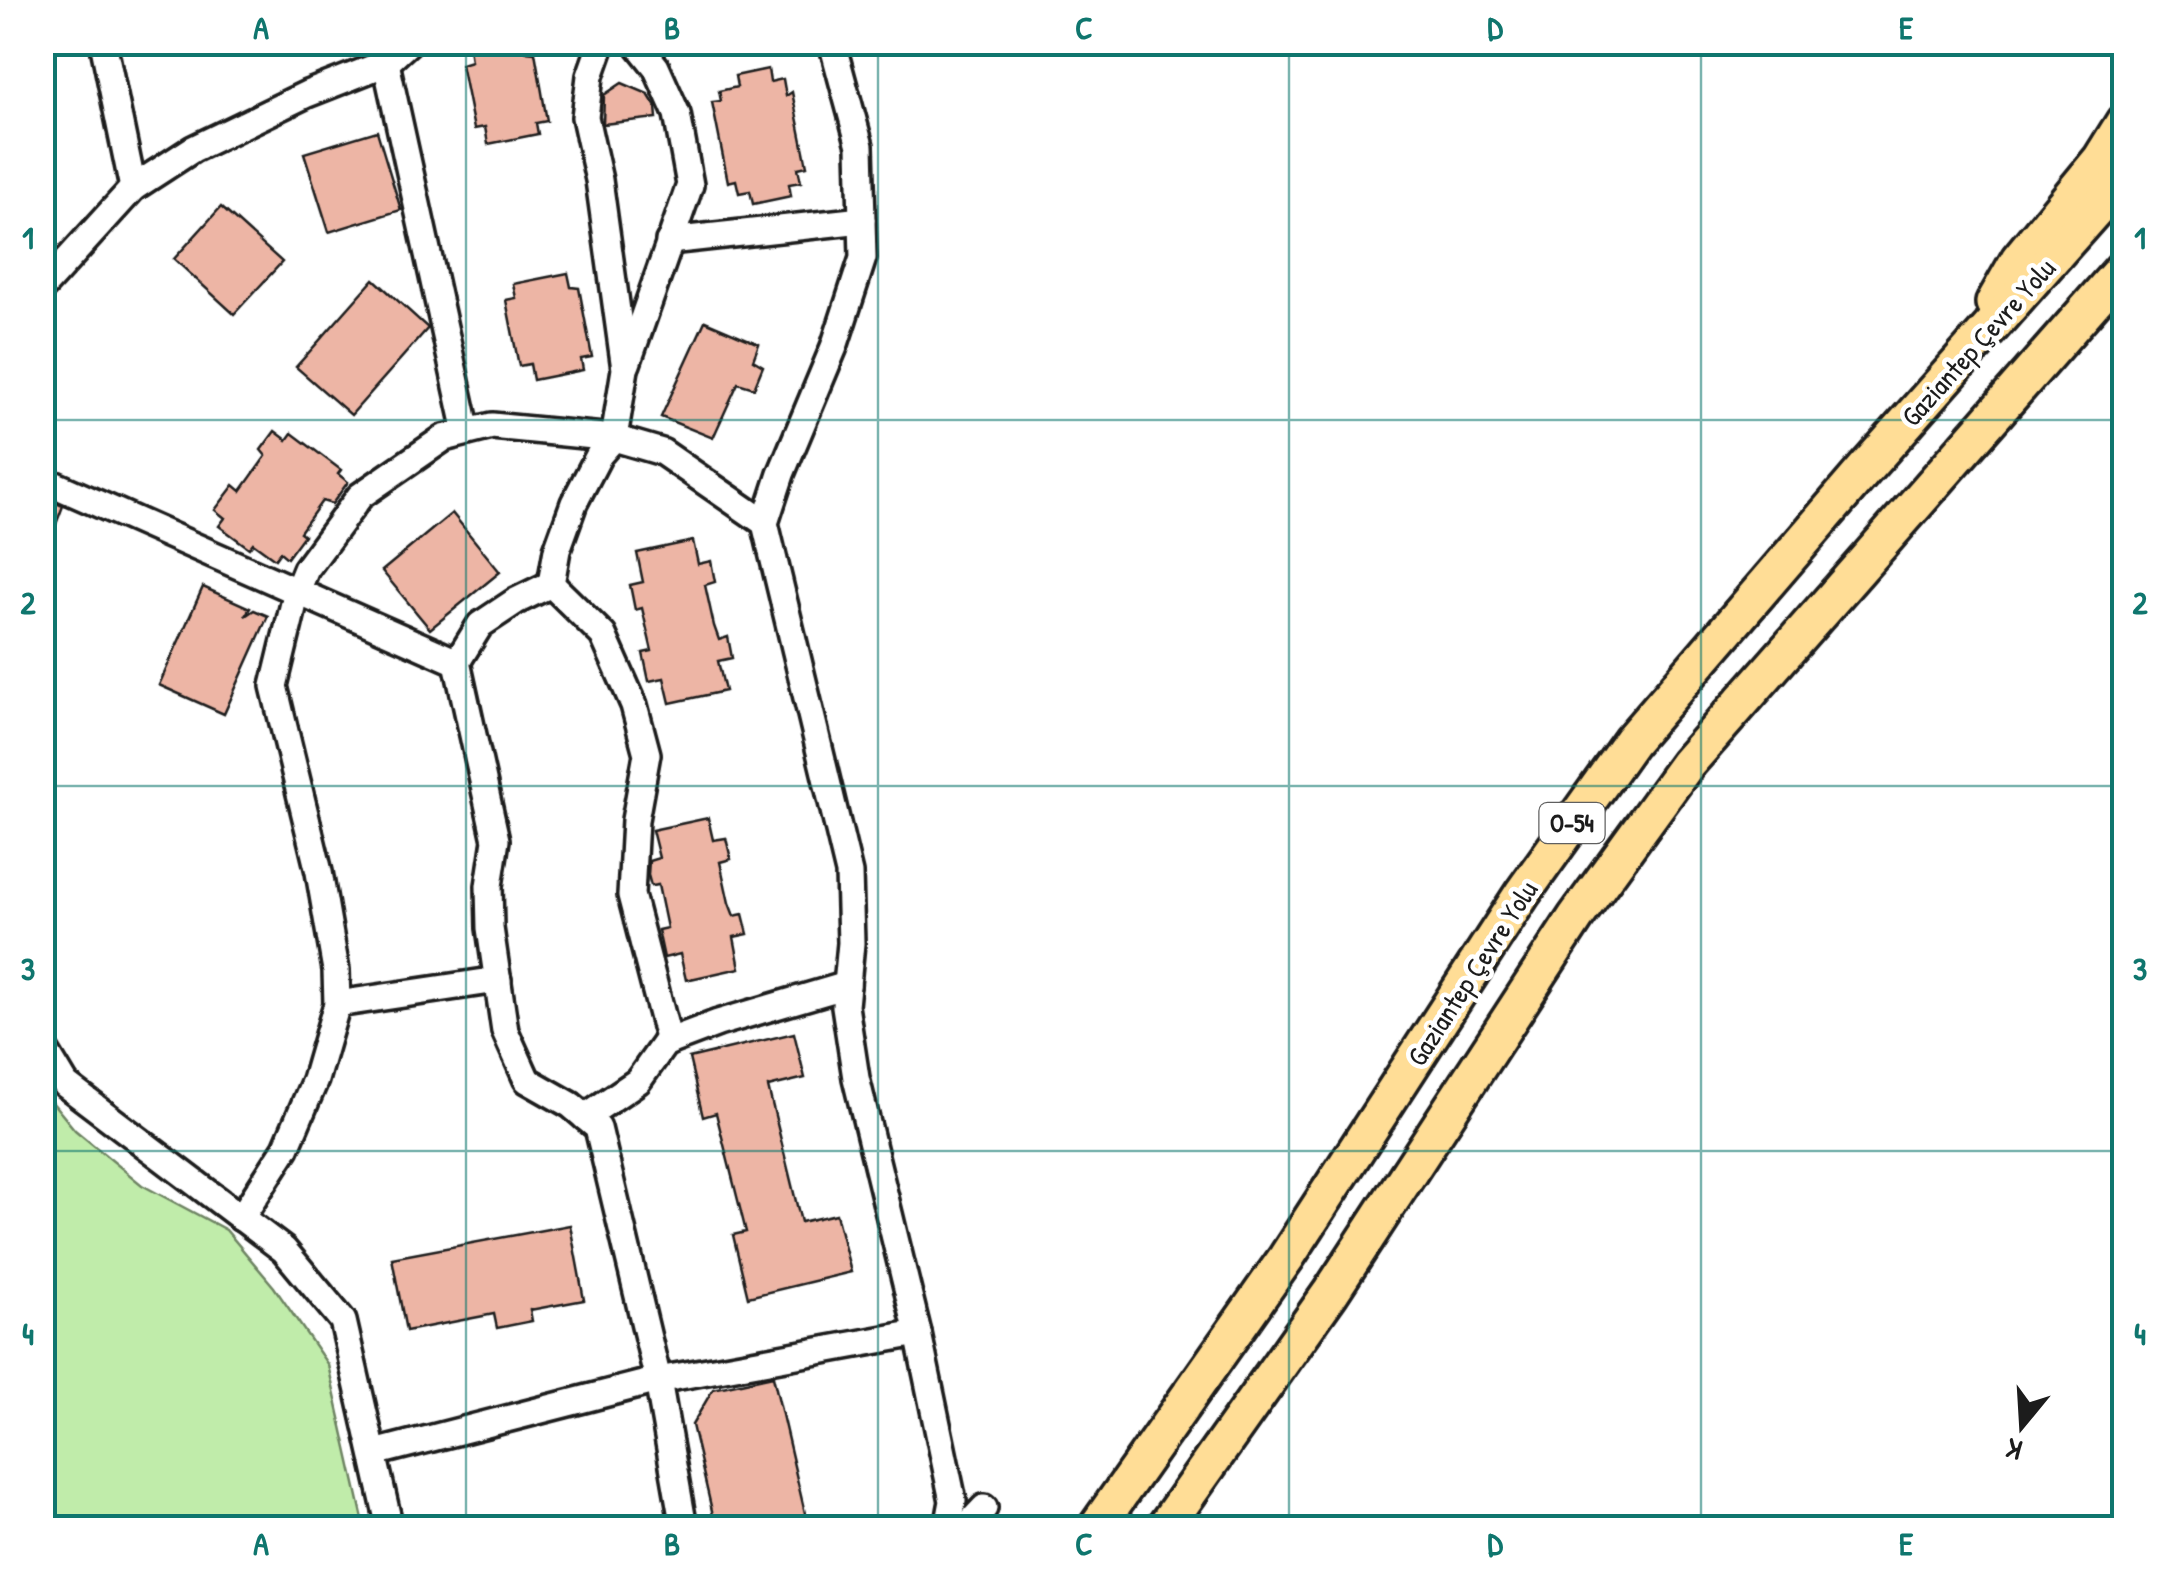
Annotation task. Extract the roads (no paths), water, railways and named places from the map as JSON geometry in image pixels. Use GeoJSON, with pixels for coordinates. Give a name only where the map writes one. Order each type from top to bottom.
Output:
{"type":"FeatureCollection","features":[{"type":"Feature","properties":{"kind":"highway"},"geometry":{"type":"LineString","coordinates":[[1960,363],[2018,259],[2101,160],[2124,122]]}},
{"type":"Feature","properties":{"kind":"highway","name":"Gaziantep Çevre Yolu"},"geometry":{"type":"LineString","coordinates":[[1096,1528],[1286,1258],[1522,894],[1631,740],[1865,468],[2124,177]]}},
{"type":"Feature","properties":{"kind":"highway","name":"Gaziantep Çevre Yolu"},"geometry":{"type":"LineString","coordinates":[[1164,1528],[1331,1292],[1576,917],[1687,764],[2124,267]]}},
{"type":"Feature","properties":{"kind":"street"},"geometry":{"type":"LineString","coordinates":[[103,42],[134,188]]}},
{"type":"Feature","properties":{"kind":"street"},"geometry":{"type":"LineString","coordinates":[[42,288],[134,188],[193,149],[307,94],[386,64],[409,42]]}},
{"type":"Feature","properties":{"kind":"street"},"geometry":{"type":"LineString","coordinates":[[602,42],[590,76],[585,116],[625,369]]}},
{"type":"Feature","properties":{"kind":"street"},"geometry":{"type":"LineString","coordinates":[[551,584],[557,550],[574,503],[599,455],[614,438],[625,369],[690,185],[677,114],[656,67],[636,42]]}},
{"type":"Feature","properties":{"kind":"street"},"geometry":{"type":"LineString","coordinates":[[829,42],[860,146],[864,258],[834,347],[765,523],[849,873],[851,943],[846,1006],[856,1078],[954,1501],[948,1528]]}},
{"type":"Feature","properties":{"kind":"street"},"geometry":{"type":"LineString","coordinates":[[386,64],[467,432]]}},
{"type":"Feature","properties":{"kind":"street"},"geometry":{"type":"LineString","coordinates":[[669,241],[862,220]]}},
{"type":"Feature","properties":{"kind":"street"},"geometry":{"type":"LineString","coordinates":[[241,1218],[286,1148],[315,1080],[338,1004],[319,872],[274,686],[306,569],[360,496],[444,438],[492,426],[614,438],[662,452],[765,523]]}},
{"type":"Feature","properties":{"kind":"street"},"geometry":{"type":"LineString","coordinates":[[42,479],[457,662]]}},
{"type":"Feature","properties":{"kind":"street"},"geometry":{"type":"LineString","coordinates":[[551,584],[480,624],[457,662],[496,840],[489,886],[490,928],[505,1031],[527,1080],[571,1105],[598,1128],[658,1380],[684,1528]]}},
{"type":"Feature","properties":{"kind":"street"},"geometry":{"type":"LineString","coordinates":[[551,584],[604,635],[634,705],[647,754],[635,820],[630,895],[668,1042]]}},
{"type":"Feature","properties":{"kind":"street"},"geometry":{"type":"LineString","coordinates":[[338,1004],[498,980]]}},
{"type":"Feature","properties":{"kind":"street"},"geometry":{"type":"LineString","coordinates":[[585,1117],[638,1081],[668,1042],[847,984]]}},
{"type":"Feature","properties":{"kind":"street"},"geometry":{"type":"LineString","coordinates":[[42,1046],[66,1086],[284,1250],[343,1321],[390,1528]]}},
{"type":"Feature","properties":{"kind":"street"},"geometry":{"type":"LineString","coordinates":[[374,1452],[658,1380],[918,1333]]}},
{"type":"Feature","properties":{"kind":"street"},"geometry":{"type":"LineString","coordinates":[[966,1528],[984,1508]]}}]}
